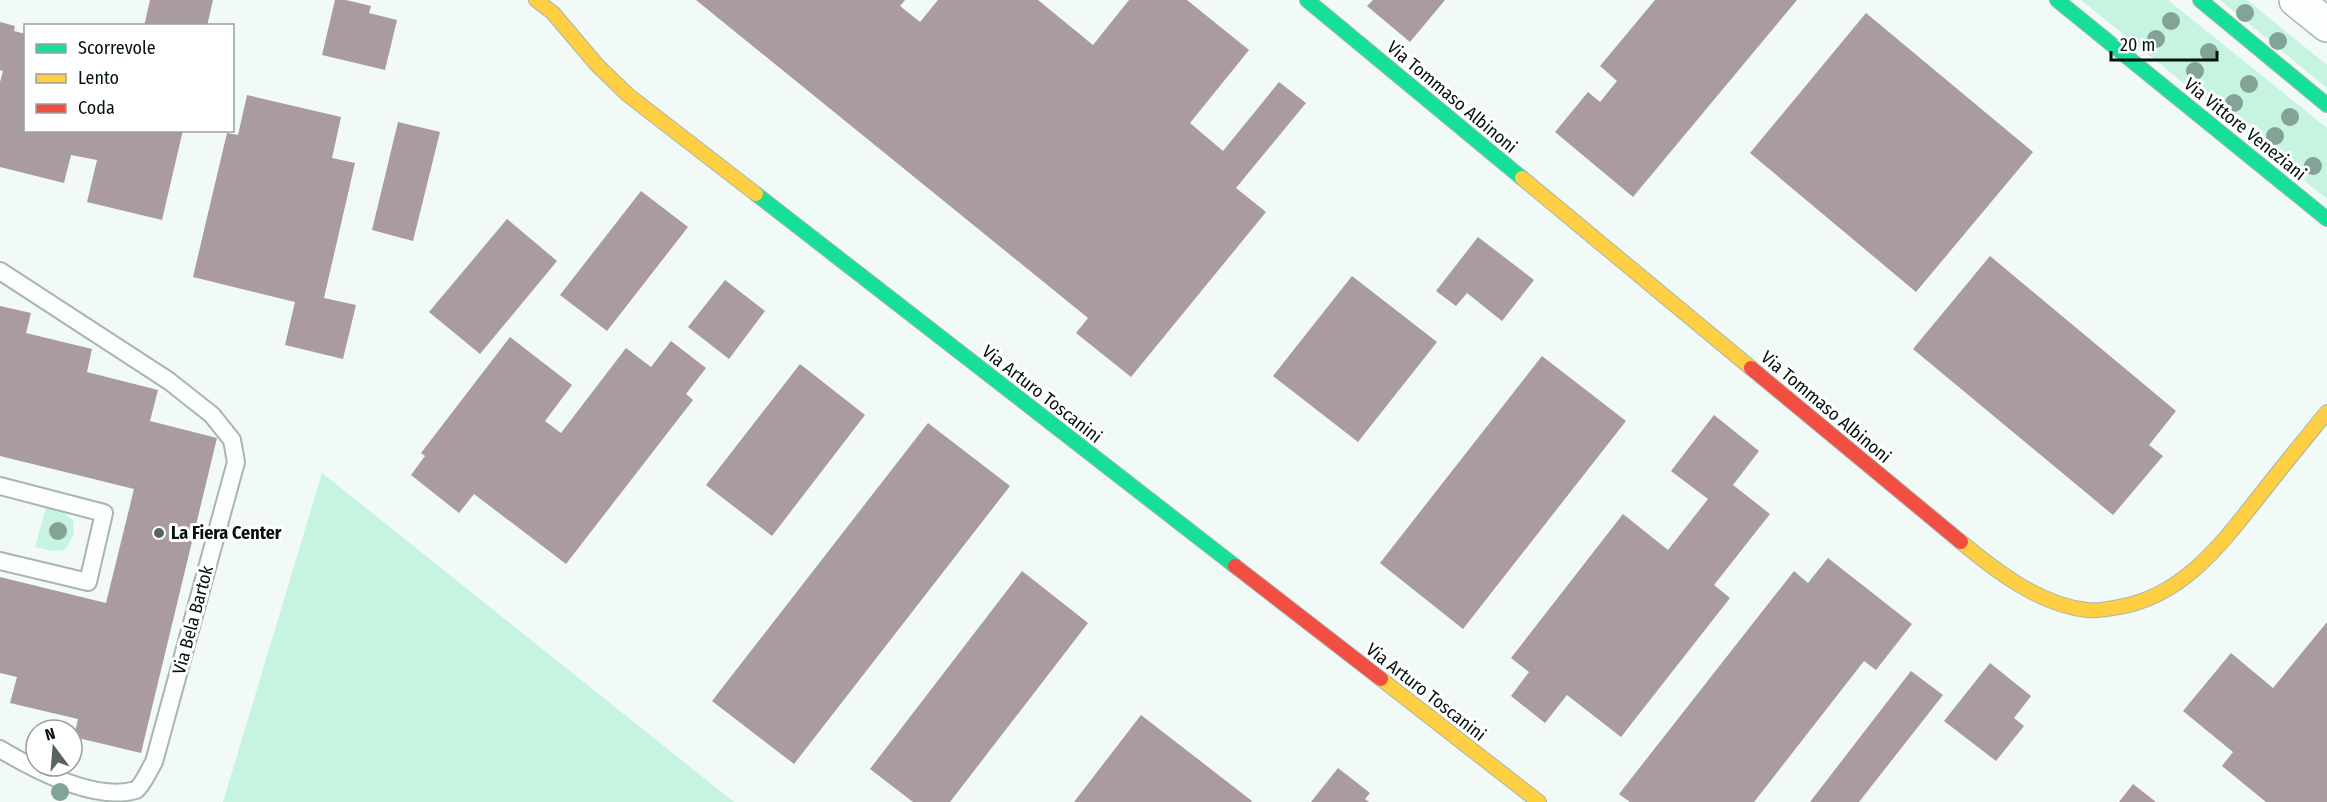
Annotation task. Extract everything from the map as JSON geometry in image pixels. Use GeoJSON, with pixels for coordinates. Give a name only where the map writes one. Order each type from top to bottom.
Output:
{"type":"FeatureCollection","features":[{"type":"Feature","properties":{"kind":"street","name":"Via Arturo Toscanini"},"geometry":{"type":"LineString","coordinates":[[536,0],[553,13],[597,65],[635,100],[1539,802]]}},
{"type":"Feature","properties":{"kind":"street","name":"Via Tommaso Albinoni"},"geometry":{"type":"LineString","coordinates":[[1307,0],[1988,564],[2035,594],[2066,606],[2089,610],[2121,608],[2150,600],[2179,583],[2204,563],[2327,412]]}},
{"type":"Feature","properties":{"kind":"street","name":"Via Vittore Veneziani"},"geometry":{"type":"LineString","coordinates":[[2057,0],[2327,219]]}},
{"type":"Feature","properties":{"kind":"street"},"geometry":{"type":"LineString","coordinates":[[2200,0],[2327,105]]}},
{"type":"Feature","properties":{"kind":"street"},"geometry":{"type":"LineString","coordinates":[[2296,0],[2327,25]]}},
{"type":"Feature","properties":{"kind":"lane","name":"Via Bela Bartok"},"geometry":{"type":"LineString","coordinates":[[0,271],[169,381],[212,415],[232,440],[236,462],[154,762],[137,789],[111,799],[86,796],[54,782],[0,748]]}},
{"type":"Feature","properties":{"kind":"lane"},"geometry":{"type":"LineString","coordinates":[[0,486],[104,513],[88,582],[0,561]]}},
{"type":"Feature","properties":{"kind":"green space"},"geometry":{"type":"Polygon","coordinates":[[[2081,0],[2168,0],[2327,128],[2327,199],[2081,0]]]}},
{"type":"Feature","properties":{"kind":"green space"},"geometry":{"type":"Polygon","coordinates":[[[2220,0],[2247,0],[2327,65],[2327,88],[2220,0]]]}},
{"type":"Feature","properties":{"kind":"green space"},"geometry":{"type":"Polygon","coordinates":[[[322,473],[734,802],[223,802],[322,473]]]}},
{"type":"Feature","properties":{"kind":"green space"},"geometry":{"type":"Polygon","coordinates":[[[46,507],[61,511],[73,520],[74,534],[65,550],[53,551],[35,547],[46,507]]]}},
{"type":"Feature","properties":{"kind":"building"},"geometry":{"type":"Polygon","coordinates":[[[150,0],[213,0],[207,24],[144,24],[150,0]]]}},
{"type":"Feature","properties":{"kind":"building"},"geometry":{"type":"Polygon","coordinates":[[[335,0],[346,0],[371,6],[369,13],[397,20],[385,70],[322,55],[335,0]]]}},
{"type":"Feature","properties":{"kind":"building"},"geometry":{"type":"Polygon","coordinates":[[[696,0],[905,0],[900,6],[920,22],[938,0],[1038,0],[1093,45],[1129,0],[1187,0],[1249,50],[1190,123],[1223,151],[1279,82],[1306,103],[1236,188],[1266,212],[1131,377],[1076,333],[1088,318],[696,0]]]}},
{"type":"Feature","properties":{"kind":"building"},"geometry":{"type":"Polygon","coordinates":[[[1373,0],[1445,0],[1410,42],[1367,6],[1373,0]]]}},
{"type":"Feature","properties":{"kind":"building"},"geometry":{"type":"Polygon","coordinates":[[[1655,0],[1797,0],[1633,197],[1555,132],[1588,92],[1600,102],[1617,81],[1600,66],[1655,0]]]}},
{"type":"Feature","properties":{"kind":"building"},"geometry":{"type":"Polygon","coordinates":[[[1866,13],[2033,152],[1916,292],[1750,153],[1866,13]]]}},
{"type":"Feature","properties":{"kind":"building"},"geometry":{"type":"Polygon","coordinates":[[[0,22],[15,26],[14,31],[24,34],[24,132],[183,132],[162,220],[87,202],[97,160],[71,155],[64,183],[0,167],[0,82],[3,71],[0,70],[0,22]]]}},
{"type":"Feature","properties":{"kind":"building"},"geometry":{"type":"Polygon","coordinates":[[[247,95],[341,117],[332,158],[355,163],[324,298],[356,305],[343,359],[285,345],[295,302],[193,277],[227,133],[238,135],[247,95]]]}},
{"type":"Feature","properties":{"kind":"building"},"geometry":{"type":"Polygon","coordinates":[[[398,122],[440,132],[413,241],[372,230],[398,122]]]}},
{"type":"Feature","properties":{"kind":"building"},"geometry":{"type":"Polygon","coordinates":[[[641,191],[688,227],[607,331],[560,295],[641,191]]]}},
{"type":"Feature","properties":{"kind":"building"},"geometry":{"type":"Polygon","coordinates":[[[507,219],[557,261],[480,354],[429,312],[507,219]]]}},
{"type":"Feature","properties":{"kind":"building"},"geometry":{"type":"Polygon","coordinates":[[[1478,237],[1534,280],[1502,321],[1467,293],[1456,306],[1436,291],[1478,237]]]}},
{"type":"Feature","properties":{"kind":"building"},"geometry":{"type":"Polygon","coordinates":[[[1990,256],[2176,411],[2149,445],[2163,456],[2113,515],[1913,349],[1990,256]]]}},
{"type":"Feature","properties":{"kind":"building"},"geometry":{"type":"Polygon","coordinates":[[[1352,276],[1437,342],[1358,442],[1273,376],[1352,276]]]}},
{"type":"Feature","properties":{"kind":"building"},"geometry":{"type":"Polygon","coordinates":[[[725,280],[765,311],[729,359],[688,327],[725,280]]]}},
{"type":"Feature","properties":{"kind":"building","name":"La Fiera Center"},"geometry":{"type":"Polygon","coordinates":[[[0,306],[31,313],[26,333],[92,349],[87,372],[158,390],[150,421],[217,438],[141,753],[84,739],[84,718],[74,718],[10,703],[17,677],[0,673],[0,577],[106,603],[134,489],[0,456],[0,306]]]}},
{"type":"Feature","properties":{"kind":"building"},"geometry":{"type":"Polygon","coordinates":[[[510,337],[572,385],[545,421],[561,433],[626,348],[651,367],[671,341],[706,368],[686,394],[693,400],[566,564],[474,494],[459,513],[411,475],[425,456],[421,453],[510,337]]]}},
{"type":"Feature","properties":{"kind":"building"},"geometry":{"type":"Polygon","coordinates":[[[1542,356],[1626,421],[1463,629],[1380,563],[1542,356]]]}},
{"type":"Feature","properties":{"kind":"building"},"geometry":{"type":"Polygon","coordinates":[[[800,364],[865,415],[772,536],[706,485],[800,364]]]}},
{"type":"Feature","properties":{"kind":"building"},"geometry":{"type":"Polygon","coordinates":[[[1714,415],[1759,451],[1733,485],[1770,514],[1714,585],[1730,598],[1621,737],[1567,695],[1545,723],[1511,696],[1529,672],[1511,658],[1623,514],[1668,550],[1708,499],[1671,471],[1714,415]]]}},
{"type":"Feature","properties":{"kind":"building"},"geometry":{"type":"Polygon","coordinates":[[[928,423],[1010,486],[794,764],[712,701],[928,423]]]}},
{"type":"Feature","properties":{"kind":"building"},"geometry":{"type":"Polygon","coordinates":[[[1828,558],[1912,624],[1876,670],[1864,661],[1754,802],[1630,802],[1619,794],[1794,571],[1808,583],[1828,558]]]}},
{"type":"Feature","properties":{"kind":"building"},"geometry":{"type":"Polygon","coordinates":[[[1022,571],[1088,623],[950,802],[913,802],[870,769],[1022,571]]]}},
{"type":"Feature","properties":{"kind":"building"},"geometry":{"type":"Polygon","coordinates":[[[2327,622],[2327,802],[2266,802],[2222,766],[2233,752],[2183,711],[2231,653],[2273,688],[2327,622]]]}},
{"type":"Feature","properties":{"kind":"building"},"geometry":{"type":"Polygon","coordinates":[[[1990,663],[2031,696],[2014,718],[2024,726],[1996,761],[1944,721],[1990,663]]]}},
{"type":"Feature","properties":{"kind":"building"},"geometry":{"type":"Polygon","coordinates":[[[1911,671],[1943,695],[1859,802],[1810,802],[1911,671]]]}},
{"type":"Feature","properties":{"kind":"building"},"geometry":{"type":"Polygon","coordinates":[[[1141,715],[1252,801],[1074,802],[1141,715]]]}},
{"type":"Feature","properties":{"kind":"building"},"geometry":{"type":"Polygon","coordinates":[[[1338,768],[1370,793],[1365,799],[1369,802],[1311,802],[1338,768]]]}},
{"type":"Feature","properties":{"kind":"building"},"geometry":{"type":"Polygon","coordinates":[[[2133,784],[2156,802],[2119,802],[2133,784]]]}},
{"type":"Feature","properties":{"kind":"traffic: fast"},"geometry":{"type":"LineString","coordinates":[[1307,0],[1522,178]]}},
{"type":"Feature","properties":{"kind":"traffic: fast"},"geometry":{"type":"LineString","coordinates":[[2057,0],[2327,219]]}},
{"type":"Feature","properties":{"kind":"traffic: fast"},"geometry":{"type":"LineString","coordinates":[[2200,0],[2327,105]]}},
{"type":"Feature","properties":{"kind":"traffic: fast"},"geometry":{"type":"LineString","coordinates":[[756,194],[1235,566]]}},
{"type":"Feature","properties":{"kind":"traffic: slow"},"geometry":{"type":"LineString","coordinates":[[536,0],[553,13],[597,65],[628,95],[756,194]]}},
{"type":"Feature","properties":{"kind":"traffic: slow"},"geometry":{"type":"LineString","coordinates":[[1522,178],[1751,368]]}},
{"type":"Feature","properties":{"kind":"traffic: slow"},"geometry":{"type":"LineString","coordinates":[[1961,542],[2020,585],[2070,607],[2095,610],[2142,601],[2182,579],[2217,548],[2327,412]]}},
{"type":"Feature","properties":{"kind":"traffic: slow"},"geometry":{"type":"LineString","coordinates":[[1381,679],[1539,802]]}},
{"type":"Feature","properties":{"kind":"traffic: jam"},"geometry":{"type":"LineString","coordinates":[[1751,368],[1961,542]]}},
{"type":"Feature","properties":{"kind":"traffic: jam"},"geometry":{"type":"LineString","coordinates":[[1235,566],[1381,679]]}},
{"type":"Feature","properties":{"kind":"place","name":"La Fiera Center"},"geometry":{"type":"Point","coordinates":[159,533]}}]}
